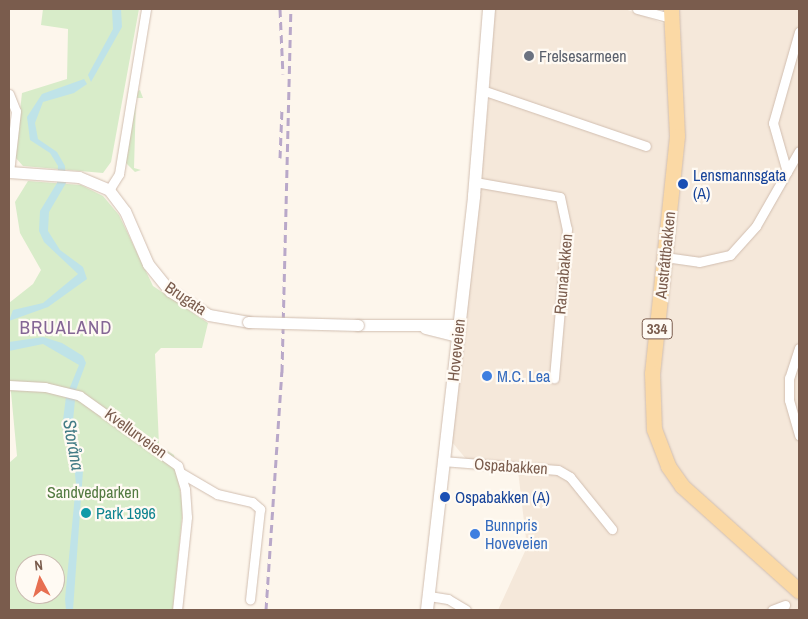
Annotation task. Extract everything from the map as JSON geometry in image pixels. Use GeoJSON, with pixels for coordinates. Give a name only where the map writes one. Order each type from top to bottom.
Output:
{"type":"FeatureCollection","features":[{"type":"Feature","properties":{"kind":"main road","name":"Hoveveien"},"geometry":{"type":"LineString","coordinates":[[427,610],[442,461],[476,182],[485,91],[489,9]]}},
{"type":"Feature","properties":{"kind":"main road","name":"Austråttbakken"},"geometry":{"type":"LineString","coordinates":[[668,12],[677,136],[651,389],[660,446],[691,497],[799,591]]}},
{"type":"Feature","properties":{"kind":"street"},"geometry":{"type":"LineString","coordinates":[[9,94],[16,112],[9,172],[72,176],[109,190],[119,174],[146,9]]}},
{"type":"Feature","properties":{"kind":"street"},"geometry":{"type":"LineString","coordinates":[[637,9],[668,12]]}},
{"type":"Feature","properties":{"kind":"street"},"geometry":{"type":"LineString","coordinates":[[787,172],[773,123],[799,32]]}},
{"type":"Feature","properties":{"kind":"street"},"geometry":{"type":"LineString","coordinates":[[485,91],[646,146]]}},
{"type":"Feature","properties":{"kind":"street"},"geometry":{"type":"LineString","coordinates":[[665,257],[699,262],[730,255],[756,226],[799,151]]}},
{"type":"Feature","properties":{"kind":"street","name":"Raunabakken"},"geometry":{"type":"LineString","coordinates":[[476,182],[560,197],[567,229],[554,378]]}},
{"type":"Feature","properties":{"kind":"street","name":"Brugata"},"geometry":{"type":"LineString","coordinates":[[109,190],[125,210],[148,264],[170,291],[209,315],[248,322],[418,326],[458,331]]}},
{"type":"Feature","properties":{"kind":"street"},"geometry":{"type":"LineString","coordinates":[[799,348],[789,378],[789,400],[799,436]]}},
{"type":"Feature","properties":{"kind":"street","name":"Kvellurveien"},"geometry":{"type":"LineString","coordinates":[[9,385],[66,391],[77,394],[152,445],[181,472],[186,517],[177,610]]}},
{"type":"Feature","properties":{"kind":"street","name":"Ospabakken"},"geometry":{"type":"LineString","coordinates":[[442,461],[558,470],[570,477],[612,529]]}},
{"type":"Feature","properties":{"kind":"street"},"geometry":{"type":"LineString","coordinates":[[181,472],[217,494],[252,502],[260,509],[250,599]]}},
{"type":"Feature","properties":{"kind":"street"},"geometry":{"type":"LineString","coordinates":[[428,596],[448,599],[466,610]]}},
{"type":"Feature","properties":{"kind":"street"},"geometry":{"type":"LineString","coordinates":[[772,610],[785,605]]}},
{"type":"Feature","properties":{"kind":"shaded area"},"geometry":{"type":"Polygon","coordinates":[[[494,9],[625,9],[665,24],[678,9],[799,9],[799,579],[790,593],[799,601],[799,610],[498,610],[527,547],[517,462],[467,460],[451,441],[489,98],[494,9]]]}},
{"type":"Feature","properties":{"kind":"green space"},"geometry":{"type":"Polygon","coordinates":[[[43,9],[139,9],[111,162],[103,173],[23,166],[15,157],[22,93],[67,79],[68,29],[41,25],[43,9]]]}},
{"type":"Feature","properties":{"kind":"green space"},"geometry":{"type":"Polygon","coordinates":[[[140,90],[143,98],[136,98],[134,168],[141,170],[135,172],[125,162],[136,92],[140,90]]]}},
{"type":"Feature","properties":{"kind":"green space","name":"Sandvedparken"},"geometry":{"type":"Polygon","coordinates":[[[28,181],[81,185],[103,196],[119,215],[153,286],[208,323],[202,348],[161,348],[155,354],[159,445],[174,455],[183,507],[173,610],[9,610],[9,463],[17,456],[9,371],[9,303],[33,284],[41,270],[20,233],[15,202],[28,181]]]}},
{"type":"Feature","properties":{"kind":"water"},"geometry":{"type":"Polygon","coordinates":[[[112,9],[121,9],[122,27],[91,82],[88,75],[113,29],[112,9]]]}},
{"type":"Feature","properties":{"kind":"water"},"geometry":{"type":"Polygon","coordinates":[[[84,79],[87,84],[74,93],[43,102],[35,123],[38,139],[57,152],[65,166],[66,183],[49,212],[48,231],[60,250],[83,267],[87,279],[48,307],[9,321],[13,310],[43,303],[78,274],[44,242],[39,231],[40,211],[57,183],[58,166],[50,153],[30,140],[27,117],[42,94],[84,79]]]}},
{"type":"Feature","properties":{"kind":"water","name":"Storåna"},"geometry":{"type":"Polygon","coordinates":[[[43,337],[62,343],[83,356],[86,363],[76,390],[72,431],[83,471],[73,610],[66,610],[65,599],[76,484],[73,454],[62,428],[66,397],[79,365],[43,344],[9,351],[9,342],[43,337]]]}},
{"type":"Feature","properties":{"kind":"railway"},"geometry":{"type":"LineString","coordinates":[[280,9],[283,74]]}},
{"type":"Feature","properties":{"kind":"railway"},"geometry":{"type":"LineString","coordinates":[[266,610],[282,372],[291,9]]}},
{"type":"Feature","properties":{"kind":"railway"},"geometry":{"type":"LineString","coordinates":[[280,158],[282,109]]}},
{"type":"Feature","properties":{"kind":"place","name":"Frelsesarmeen"},"geometry":{"type":"Point","coordinates":[529,56]}},
{"type":"Feature","properties":{"kind":"place","name":"Lensmannsgata (A)"},"geometry":{"type":"Point","coordinates":[683,184]}},
{"type":"Feature","properties":{"kind":"place","name":"M.C. Lea"},"geometry":{"type":"Point","coordinates":[487,376]}},
{"type":"Feature","properties":{"kind":"place","name":"Ospabakken (A)"},"geometry":{"type":"Point","coordinates":[445,497]}},
{"type":"Feature","properties":{"kind":"place","name":"Park 1996"},"geometry":{"type":"Point","coordinates":[86,513]}},
{"type":"Feature","properties":{"kind":"place","name":"Bunnpris Hoveveien"},"geometry":{"type":"Point","coordinates":[475,534]}},
{"type":"Feature","properties":{"kind":"district","name":"BRUALAND"},"geometry":{"type":"Point","coordinates":[66,328]}}]}
